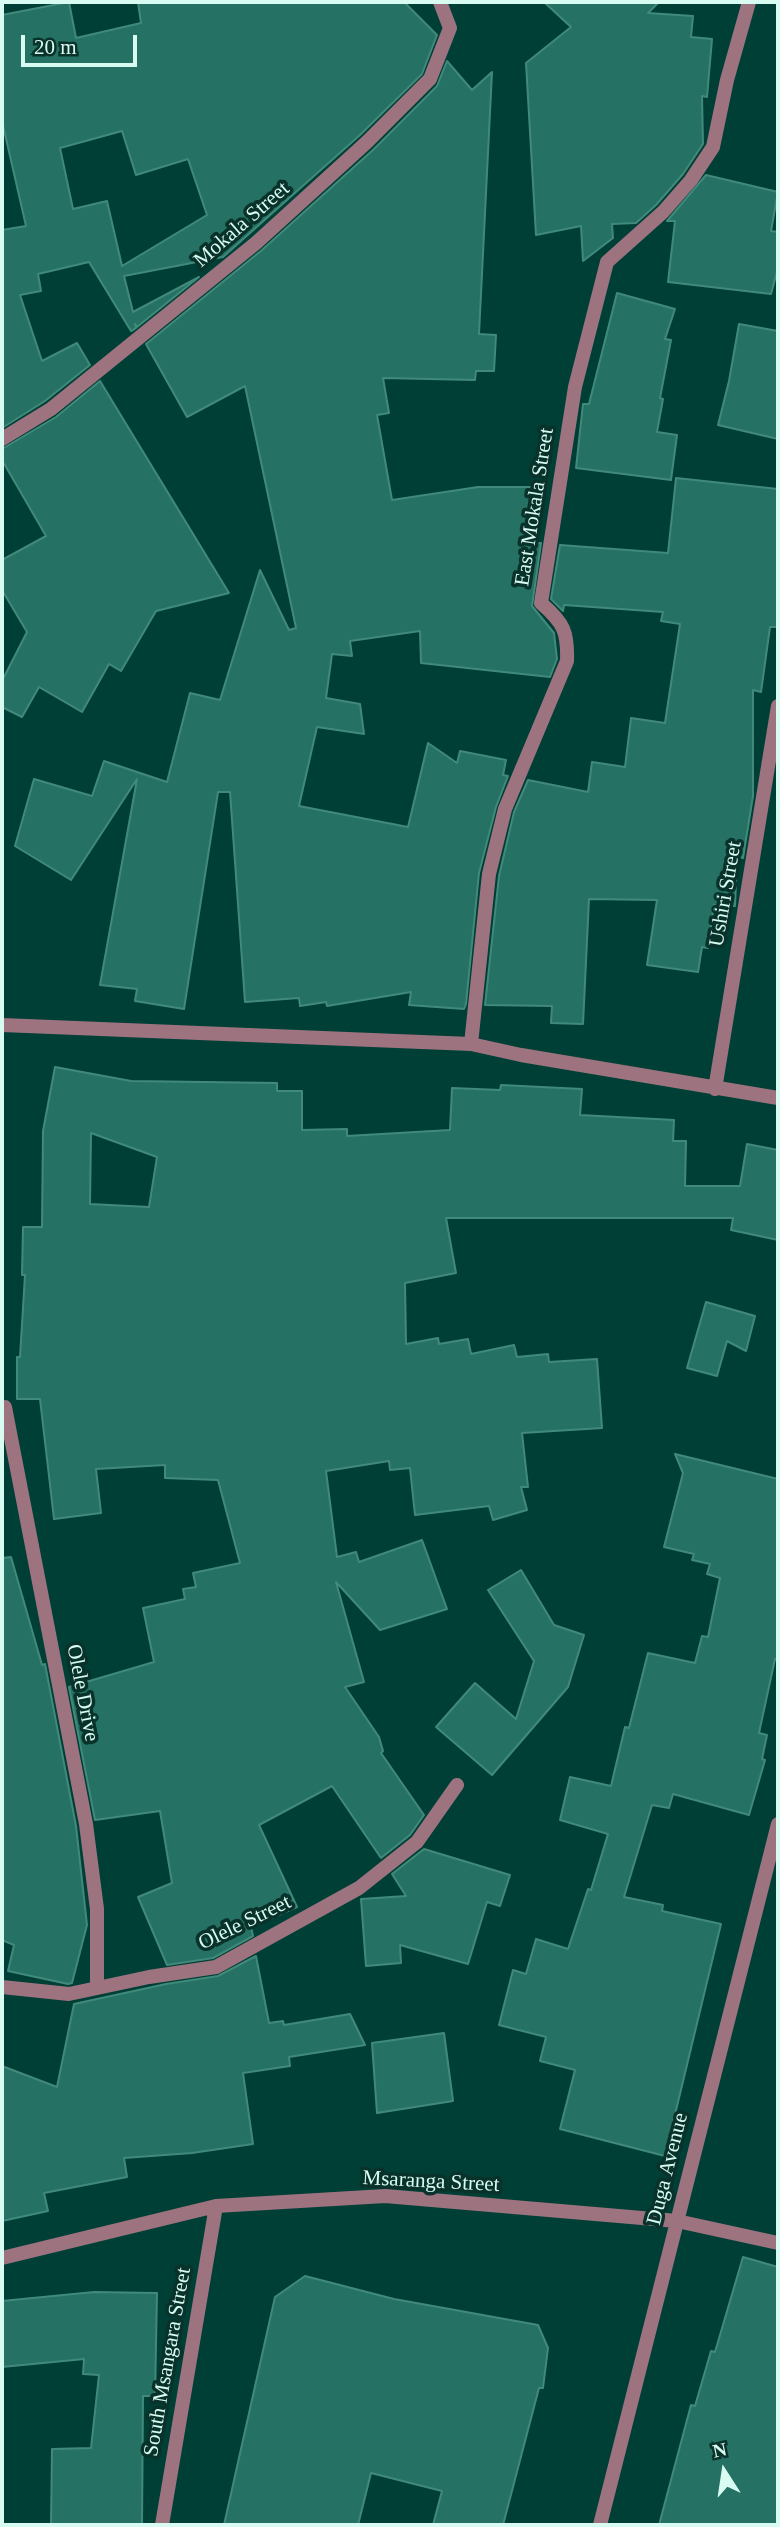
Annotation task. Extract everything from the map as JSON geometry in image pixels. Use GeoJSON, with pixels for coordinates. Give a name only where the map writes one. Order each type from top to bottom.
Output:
{"type":"FeatureCollection","features":[{"type":"Feature","properties":{"kind":"street","name":"Mokala Street"},"geometry":{"type":"LineString","coordinates":[[2,439],[51,409],[256,243],[421,89],[430,79],[450,29],[440,2]]}},
{"type":"Feature","properties":{"kind":"street","name":"East Mokala Street"},"geometry":{"type":"LineString","coordinates":[[471,1044],[489,874],[502,822],[515,784],[567,661],[568,639],[559,618],[541,603],[575,387],[607,262],[663,212],[691,180],[713,147],[726,80],[749,2]]}},
{"type":"Feature","properties":{"kind":"street","name":"Ushiri Street"},"geometry":{"type":"LineString","coordinates":[[715,1089],[778,706]]}},
{"type":"Feature","properties":{"kind":"street"},"geometry":{"type":"LineString","coordinates":[[2,1025],[471,1044],[778,1098]]}},
{"type":"Feature","properties":{"kind":"street","name":"Olele Drive"},"geometry":{"type":"LineString","coordinates":[[5,1408],[86,1824],[97,1909],[97,1989]]}},
{"type":"Feature","properties":{"kind":"street","name":"Olele Street"},"geometry":{"type":"LineString","coordinates":[[2,1987],[69,1994],[216,1966],[359,1888],[417,1842],[457,1784]]}},
{"type":"Feature","properties":{"kind":"street","name":"Duga Avenue"},"geometry":{"type":"LineString","coordinates":[[600,2525],[778,1824]]}},
{"type":"Feature","properties":{"kind":"street","name":"Msaranga Street"},"geometry":{"type":"LineString","coordinates":[[2,2258],[216,2206],[385,2196],[677,2221],[778,2243]]}},
{"type":"Feature","properties":{"kind":"street","name":"South Msangara Street"},"geometry":{"type":"LineString","coordinates":[[162,2525],[216,2206]]}},
{"type":"Feature","properties":{"kind":"building"},"geometry":{"type":"Polygon","coordinates":[[[69,2],[76,38],[141,23],[138,2],[404,2],[437,35],[422,74],[360,135],[223,257],[124,276],[133,312],[199,277],[137,327],[135,324],[136,328],[133,330],[131,331],[89,262],[38,274],[41,291],[20,295],[42,361],[77,343],[90,365],[45,401],[2,428],[2,230],[26,226],[2,121],[2,15],[69,2]],[[122,131],[60,148],[73,209],[107,201],[122,266],[207,215],[188,159],[136,175],[122,131]]]}},
{"type":"Feature","properties":{"kind":"building"},"geometry":{"type":"Polygon","coordinates":[[[544,2],[659,2],[648,13],[693,16],[691,37],[712,39],[707,97],[702,96],[703,144],[683,174],[656,205],[636,223],[612,224],[613,238],[583,261],[581,226],[536,235],[526,63],[571,27],[544,2]]]}},
{"type":"Feature","properties":{"kind":"building"},"geometry":{"type":"Polygon","coordinates":[[[447,61],[472,90],[492,72],[479,334],[496,335],[494,371],[476,371],[475,380],[383,378],[389,413],[377,415],[392,500],[478,487],[539,487],[535,543],[541,543],[532,606],[554,633],[557,659],[550,677],[421,663],[420,631],[350,641],[352,656],[332,654],[326,698],[360,704],[364,734],[317,727],[299,806],[408,827],[428,743],[457,763],[460,751],[506,760],[503,775],[508,776],[496,807],[479,873],[466,1004],[464,1009],[409,1005],[411,992],[327,1006],[326,1002],[300,1006],[299,998],[245,1002],[230,792],[218,792],[184,1009],[135,1001],[137,989],[100,985],[137,779],[71,880],[15,846],[34,779],[92,796],[104,761],[167,782],[190,693],[220,700],[260,570],[289,630],[296,628],[245,386],[187,417],[146,344],[262,250],[374,149],[437,86],[447,61]]]}},
{"type":"Feature","properties":{"kind":"building"},"geometry":{"type":"Polygon","coordinates":[[[706,175],[778,192],[771,231],[778,232],[778,268],[771,294],[668,282],[675,221],[667,221],[706,175]]]}},
{"type":"Feature","properties":{"kind":"building"},"geometry":{"type":"Polygon","coordinates":[[[617,293],[675,309],[665,339],[671,340],[660,398],[663,399],[657,432],[677,435],[671,480],[576,468],[583,404],[589,404],[617,293]]]}},
{"type":"Feature","properties":{"kind":"building"},"geometry":{"type":"Polygon","coordinates":[[[739,324],[778,331],[778,439],[718,425],[739,324]]]}},
{"type":"Feature","properties":{"kind":"building"},"geometry":{"type":"Polygon","coordinates":[[[100,381],[229,593],[156,611],[121,671],[109,664],[82,712],[39,687],[22,717],[2,707],[2,681],[27,632],[2,590],[2,560],[46,536],[2,460],[2,449],[56,417],[100,381]]]}},
{"type":"Feature","properties":{"kind":"building"},"geometry":{"type":"Polygon","coordinates":[[[676,478],[778,489],[778,627],[770,627],[761,692],[753,690],[753,796],[743,858],[737,857],[735,906],[714,905],[708,948],[702,947],[698,972],[647,965],[657,900],[589,899],[583,1024],[551,1023],[552,1006],[485,1005],[499,876],[514,812],[528,780],[588,792],[592,762],[625,767],[631,718],[665,723],[680,624],[661,621],[663,612],[564,605],[563,611],[551,599],[560,545],[668,553],[676,478]]]}},
{"type":"Feature","properties":{"kind":"building"},"geometry":{"type":"Polygon","coordinates":[[[55,1067],[131,1081],[277,1083],[277,1091],[302,1091],[302,1130],[347,1129],[347,1136],[450,1130],[452,1088],[500,1090],[501,1085],[582,1089],[580,1115],[674,1120],[673,1141],[686,1141],[685,1186],[740,1186],[747,1144],[778,1150],[778,1240],[731,1230],[733,1218],[446,1218],[456,1273],[405,1283],[406,1344],[438,1338],[439,1344],[468,1339],[471,1354],[514,1345],[517,1357],[548,1354],[549,1362],[597,1359],[602,1428],[522,1433],[528,1487],[521,1487],[527,1510],[493,1520],[489,1506],[415,1515],[410,1468],[390,1470],[389,1461],[326,1471],[337,1557],[356,1552],[359,1562],[422,1540],[447,1609],[380,1630],[336,1582],[364,1682],[345,1687],[379,1737],[383,1751],[381,1753],[424,1815],[410,1835],[381,1858],[332,1786],[259,1825],[297,1907],[251,1927],[253,1936],[213,1958],[167,1965],[138,1897],[172,1883],[160,1811],[95,1820],[69,1687],[154,1662],[143,1608],[185,1599],[183,1589],[196,1587],[193,1573],[240,1563],[218,1480],[165,1478],[165,1465],[96,1469],[101,1513],[54,1519],[40,1399],[17,1399],[17,1357],[20,1357],[25,1275],[22,1275],[23,1227],[42,1227],[43,1131],[55,1067]],[[91,1133],[90,1204],[149,1207],[157,1157],[91,1133]]]}},
{"type":"Feature","properties":{"kind":"building"},"geometry":{"type":"Polygon","coordinates":[[[706,1302],[755,1316],[746,1351],[727,1341],[717,1376],[687,1368],[706,1302]]]}},
{"type":"Feature","properties":{"kind":"building"},"geometry":{"type":"Polygon","coordinates":[[[675,1454],[778,1479],[778,1660],[775,1659],[759,1733],[767,1735],[762,1759],[765,1760],[749,1815],[673,1794],[669,1808],[652,1805],[624,1897],[663,1905],[662,1911],[721,1924],[665,2156],[560,2129],[575,2070],[540,2061],[546,2037],[499,2025],[513,1970],[526,1974],[536,1939],[568,1949],[588,1889],[591,1890],[608,1834],[560,1820],[570,1777],[611,1786],[625,1727],[629,1728],[648,1653],[695,1663],[702,1636],[708,1637],[720,1578],[707,1574],[710,1564],[692,1560],[694,1554],[664,1547],[683,1473],[675,1454]]]}},
{"type":"Feature","properties":{"kind":"building"},"geometry":{"type":"Polygon","coordinates":[[[11,1557],[42,1665],[45,1664],[76,1826],[87,1925],[72,1983],[68,1984],[8,1971],[14,1945],[2,1940],[2,1558],[11,1557]]]}},
{"type":"Feature","properties":{"kind":"building"},"geometry":{"type":"Polygon","coordinates":[[[521,1570],[554,1625],[584,1635],[568,1687],[492,1775],[436,1727],[475,1683],[516,1719],[534,1661],[488,1590],[521,1570]]]}},
{"type":"Feature","properties":{"kind":"building"},"geometry":{"type":"Polygon","coordinates":[[[424,1849],[510,1875],[500,1906],[487,1902],[468,1964],[400,1945],[401,1963],[366,1966],[361,1899],[406,1896],[392,1874],[424,1849]]]}},
{"type":"Feature","properties":{"kind":"building"},"geometry":{"type":"Polygon","coordinates":[[[256,1956],[269,2023],[283,2021],[284,2025],[350,2014],[365,2045],[289,2057],[290,2066],[243,2073],[253,2144],[192,2153],[124,2158],[127,2177],[44,2193],[48,2211],[2,2221],[2,2066],[57,2087],[74,2004],[218,1976],[256,1956]]]}},
{"type":"Feature","properties":{"kind":"building"},"geometry":{"type":"Polygon","coordinates":[[[444,2033],[453,2101],[377,2113],[372,2043],[444,2033]]]}},
{"type":"Feature","properties":{"kind":"building"},"geometry":{"type":"Polygon","coordinates":[[[743,2257],[778,2267],[778,2525],[659,2525],[691,2405],[695,2406],[711,2351],[715,2352],[743,2257]]]}},
{"type":"Feature","properties":{"kind":"building"},"geometry":{"type":"Polygon","coordinates":[[[305,2276],[394,2299],[538,2325],[548,2348],[543,2388],[539,2388],[503,2525],[433,2525],[442,2491],[371,2473],[358,2525],[224,2525],[275,2297],[305,2276]]]}},
{"type":"Feature","properties":{"kind":"building"},"geometry":{"type":"Polygon","coordinates":[[[94,2292],[157,2293],[155,2396],[143,2396],[142,2525],[51,2525],[52,2449],[91,2448],[99,2375],[83,2374],[84,2359],[2,2367],[2,2301],[94,2292]]]}}]}
